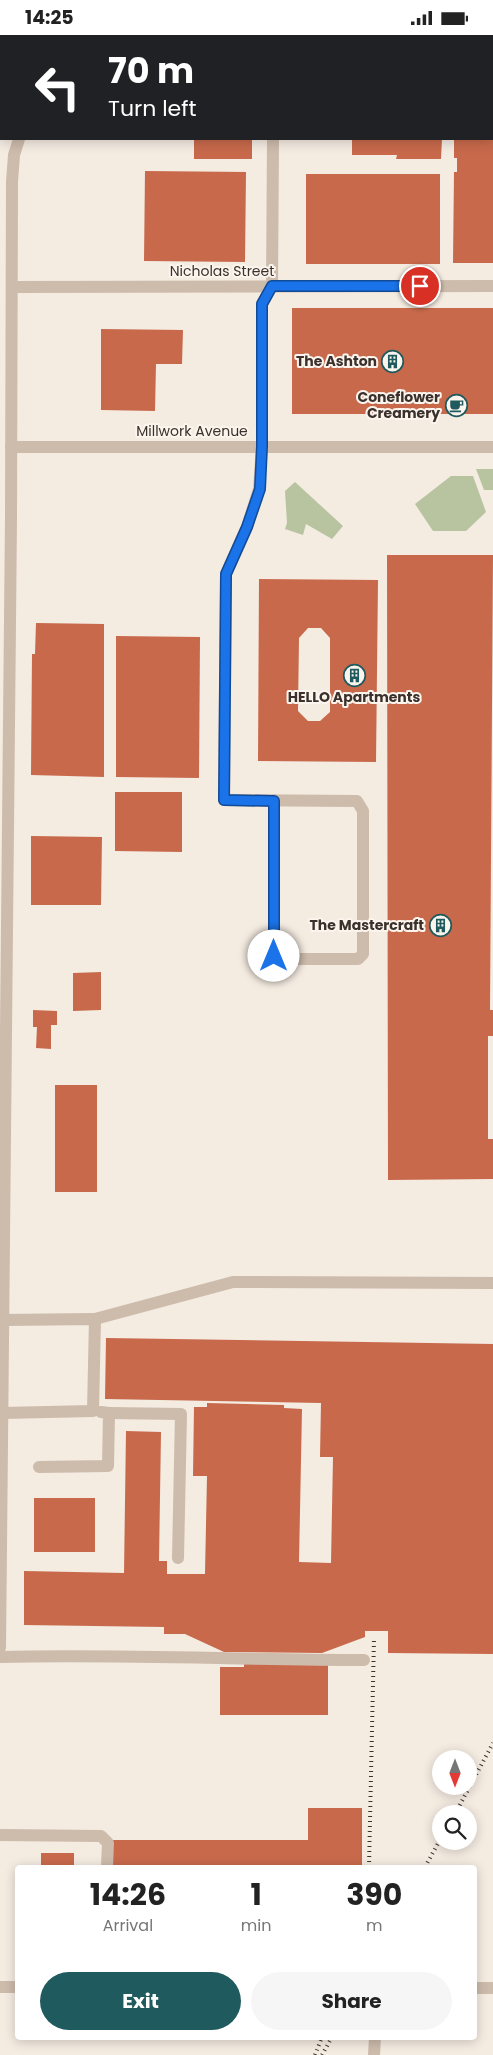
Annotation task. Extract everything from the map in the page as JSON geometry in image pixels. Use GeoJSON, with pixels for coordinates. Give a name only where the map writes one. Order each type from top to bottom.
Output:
{"type":"FeatureCollection","features":[{"type":"Feature","properties":{"kind":"street"},"geometry":{"type":"LineString","coordinates":[[0,1648],[6,509],[11,447],[12,172],[19,140]]}},
{"type":"Feature","properties":{"kind":"street"},"geometry":{"type":"LineString","coordinates":[[273,140],[272,286],[262,304],[262,446],[260,489],[247,527],[226,574],[224,800],[357,801],[363,811],[363,954],[358,959],[280,959],[274,956],[274,801]]}},
{"type":"Feature","properties":{"kind":"street","name":"Nicholas Street"},"geometry":{"type":"LineString","coordinates":[[12,287],[493,286]]}},
{"type":"Feature","properties":{"kind":"street","name":"Millwork Avenue"},"geometry":{"type":"LineString","coordinates":[[11,447],[493,447]]}},
{"type":"Feature","properties":{"kind":"street"},"geometry":{"type":"LineString","coordinates":[[2,1315],[95,1319],[233,1282],[493,1283]]}},
{"type":"Feature","properties":{"kind":"street"},"geometry":{"type":"LineString","coordinates":[[93,1411],[95,1319]]}},
{"type":"Feature","properties":{"kind":"street"},"geometry":{"type":"LineString","coordinates":[[2,1413],[93,1411],[181,1414],[178,1558]]}},
{"type":"Feature","properties":{"kind":"street"},"geometry":{"type":"LineString","coordinates":[[39,1467],[108,1466],[109,1413]]}},
{"type":"Feature","properties":{"kind":"street"},"geometry":{"type":"LineString","coordinates":[[0,1657],[61,1655],[250,1660],[364,1660]]}},
{"type":"Feature","properties":{"kind":"street"},"geometry":{"type":"LineString","coordinates":[[0,1835],[101,1836],[108,1843],[107,1865]]}},
{"type":"Feature","properties":{"kind":"street"},"geometry":{"type":"LineString","coordinates":[[0,1987],[15,1987]]}},
{"type":"Feature","properties":{"kind":"street"},"geometry":{"type":"LineString","coordinates":[[477,1988],[493,1988]]}},
{"type":"Feature","properties":{"kind":"street"},"geometry":{"type":"LineString","coordinates":[[374,2055],[375,2040]]}},
{"type":"Feature","properties":{"kind":"green space"},"geometry":{"type":"Polygon","coordinates":[[[476,469],[493,469],[493,490],[484,490],[476,469]]]}},
{"type":"Feature","properties":{"kind":"green space"},"geometry":{"type":"Polygon","coordinates":[[[451,476],[473,476],[486,512],[466,531],[433,531],[415,504],[451,476]]]}},
{"type":"Feature","properties":{"kind":"green space"},"geometry":{"type":"Polygon","coordinates":[[[295,482],[343,526],[332,539],[306,524],[303,535],[285,529],[287,523],[285,491],[295,482]]]}},
{"type":"Feature","properties":{"kind":"building"},"geometry":{"type":"Polygon","coordinates":[[[194,140],[252,140],[252,159],[194,159],[194,140]]]}},
{"type":"Feature","properties":{"kind":"building"},"geometry":{"type":"Polygon","coordinates":[[[352,140],[442,140],[441,159],[396,159],[397,155],[352,155],[352,140]]]}},
{"type":"Feature","properties":{"kind":"building"},"geometry":{"type":"Polygon","coordinates":[[[454,140],[493,140],[493,263],[453,263],[454,172],[457,172],[457,158],[454,158],[454,140]]]}},
{"type":"Feature","properties":{"kind":"building"},"geometry":{"type":"Polygon","coordinates":[[[145,171],[246,172],[245,262],[144,261],[145,171]]]}},
{"type":"Feature","properties":{"kind":"building"},"geometry":{"type":"Polygon","coordinates":[[[306,174],[440,174],[440,264],[306,264],[306,174]]]}},
{"type":"Feature","properties":{"kind":"building","name":"The Ashton"},"geometry":{"type":"Polygon","coordinates":[[[292,308],[493,308],[493,414],[292,414],[292,308]]]}},
{"type":"Feature","properties":{"kind":"building"},"geometry":{"type":"Polygon","coordinates":[[[101,329],[183,330],[182,364],[156,364],[155,411],[101,410],[101,329]]]}},
{"type":"Feature","properties":{"kind":"building","name":"The Mastercraft"},"geometry":{"type":"Polygon","coordinates":[[[387,555],[493,555],[490,1010],[493,1010],[493,1036],[488,1036],[488,1139],[493,1139],[493,1179],[388,1180],[387,555]]]}},
{"type":"Feature","properties":{"kind":"building","name":"HELLO Apartments"},"geometry":{"type":"Polygon","coordinates":[[[259,579],[378,580],[376,762],[258,761],[259,579]],[[308,628],[299,638],[298,711],[308,721],[320,721],[330,712],[330,638],[321,628],[308,628]]]}},
{"type":"Feature","properties":{"kind":"building"},"geometry":{"type":"Polygon","coordinates":[[[36,623],[104,624],[104,777],[31,775],[32,654],[35,654],[36,623]]]}},
{"type":"Feature","properties":{"kind":"building"},"geometry":{"type":"Polygon","coordinates":[[[116,636],[200,637],[199,778],[116,777],[116,636]]]}},
{"type":"Feature","properties":{"kind":"building"},"geometry":{"type":"Polygon","coordinates":[[[115,792],[182,792],[182,852],[115,851],[115,792]]]}},
{"type":"Feature","properties":{"kind":"building"},"geometry":{"type":"Polygon","coordinates":[[[31,836],[102,837],[101,905],[31,905],[31,836]]]}},
{"type":"Feature","properties":{"kind":"building"},"geometry":{"type":"Polygon","coordinates":[[[101,972],[101,1010],[73,1011],[73,973],[101,972]]]}},
{"type":"Feature","properties":{"kind":"building"},"geometry":{"type":"Polygon","coordinates":[[[33,1010],[57,1011],[57,1025],[51,1025],[51,1049],[36,1048],[37,1027],[33,1027],[33,1010]]]}},
{"type":"Feature","properties":{"kind":"building"},"geometry":{"type":"Polygon","coordinates":[[[55,1085],[97,1085],[97,1192],[55,1192],[55,1085]]]}},
{"type":"Feature","properties":{"kind":"building"},"geometry":{"type":"Polygon","coordinates":[[[106,1338],[493,1344],[493,1654],[388,1653],[388,1631],[365,1631],[365,1637],[322,1653],[224,1652],[185,1634],[164,1634],[164,1627],[24,1625],[24,1571],[124,1573],[126,1431],[161,1432],[159,1561],[167,1561],[167,1574],[205,1574],[207,1476],[193,1476],[194,1407],[207,1407],[207,1403],[284,1405],[284,1408],[302,1409],[299,1562],[331,1563],[333,1457],[320,1457],[321,1403],[105,1399],[106,1338]]]}},
{"type":"Feature","properties":{"kind":"building"},"geometry":{"type":"Polygon","coordinates":[[[34,1498],[95,1498],[95,1552],[34,1552],[34,1498]]]}},
{"type":"Feature","properties":{"kind":"building"},"geometry":{"type":"Polygon","coordinates":[[[244,1664],[328,1664],[328,1715],[220,1715],[220,1667],[244,1667],[244,1664]]]}},
{"type":"Feature","properties":{"kind":"building"},"geometry":{"type":"Polygon","coordinates":[[[308,1808],[362,1808],[362,1865],[113,1865],[113,1840],[308,1840],[308,1808]]]}},
{"type":"Feature","properties":{"kind":"building"},"geometry":{"type":"Polygon","coordinates":[[[41,1853],[74,1853],[74,1865],[41,1865],[41,1853]]]}},
{"type":"Feature","properties":{"kind":"railway"},"geometry":{"type":"LineString","coordinates":[[369,1865],[374,1638]]}},
{"type":"Feature","properties":{"kind":"railway"},"geometry":{"type":"LineString","coordinates":[[460,1805],[493,1743]]}},
{"type":"Feature","properties":{"kind":"railway"},"geometry":{"type":"LineString","coordinates":[[426,1865],[434,1850]]}},
{"type":"Feature","properties":{"kind":"railway"},"geometry":{"type":"LineString","coordinates":[[315,2055],[321,2040]]}},
{"type":"Feature","properties":{"kind":"railway"},"geometry":{"type":"LineString","coordinates":[[322,2055],[330,2040]]}},
{"type":"Feature","properties":{"kind":"place","name":"The Ashton"},"geometry":{"type":"Point","coordinates":[393,361]}},
{"type":"Feature","properties":{"kind":"place","name":"Coneflower Creamery"},"geometry":{"type":"Point","coordinates":[456,405]}},
{"type":"Feature","properties":{"kind":"place","name":"HELLO Apartments"},"geometry":{"type":"Point","coordinates":[354,675]}},
{"type":"Feature","properties":{"kind":"place","name":"The Mastercraft"},"geometry":{"type":"Point","coordinates":[440,925]}},
{"type":"Feature","properties":{"kind":"route"},"geometry":{"type":"LineString","coordinates":[[274,956],[274,801],[224,800],[226,574],[247,527],[260,489],[262,446],[262,304],[272,286],[420,286]]}}]}
